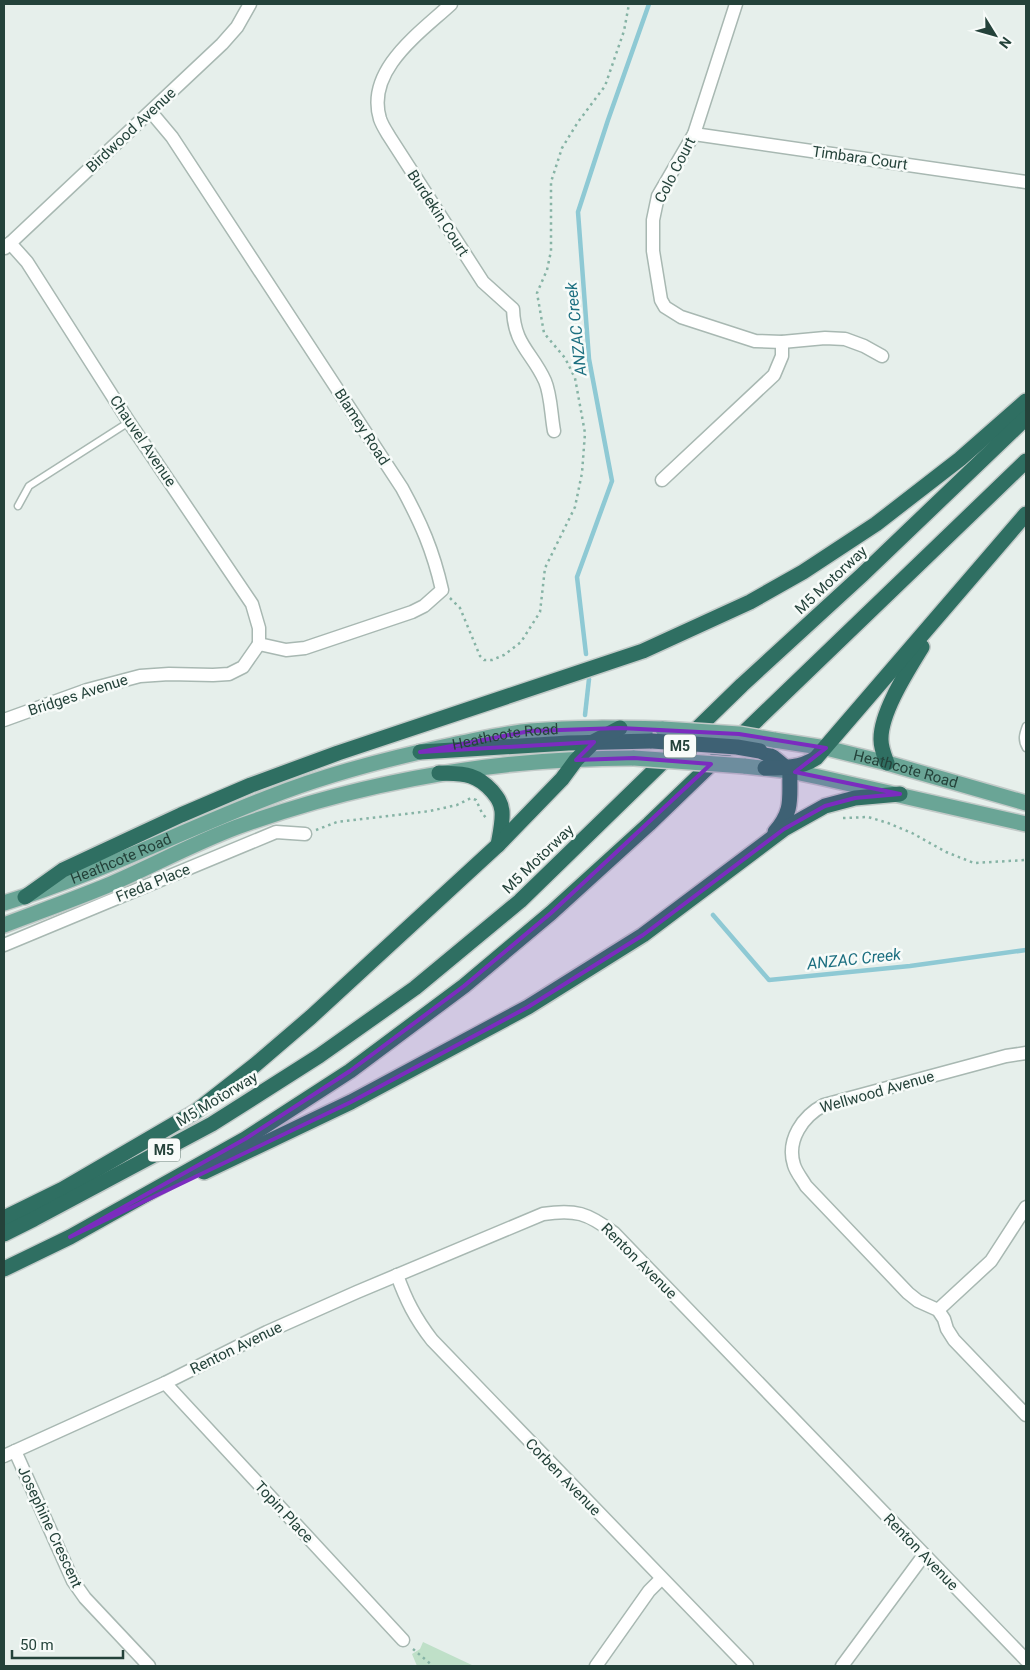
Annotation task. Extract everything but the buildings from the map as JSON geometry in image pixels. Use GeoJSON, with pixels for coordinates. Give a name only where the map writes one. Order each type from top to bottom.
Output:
{"type":"FeatureCollection","features":[{"type":"Feature","properties":{"kind":"highway"},"geometry":{"type":"LineString","coordinates":[[25,897],[63,870],[180,815],[252,785],[338,753],[643,651],[750,602],[803,572],[876,524],[960,459],[1026,402]]}},
{"type":"Feature","properties":{"kind":"highway","name":"M5 Motorway"},"geometry":{"type":"LineString","coordinates":[[4,1234],[212,1124],[319,1056],[415,988],[520,901],[742,685],[862,575],[1026,418]]}},
{"type":"Feature","properties":{"kind":"highway","name":"M5"},"geometry":{"type":"LineString","coordinates":[[4,1269],[70,1237],[253,1134],[350,1071],[464,986],[551,913],[649,824],[1026,461]]}},
{"type":"Feature","properties":{"kind":"highway"},"geometry":{"type":"LineString","coordinates":[[765,768],[789,770],[808,764],[816,758],[1026,514]]}},
{"type":"Feature","properties":{"kind":"highway"},"geometry":{"type":"LineString","coordinates":[[887,763],[881,746],[883,726],[904,677],[939,617]]}},
{"type":"Feature","properties":{"kind":"highway"},"geometry":{"type":"LineString","coordinates":[[4,1218],[63,1190],[194,1112],[255,1065],[311,1017],[498,845],[562,779],[576,760],[594,742],[620,728]]}},
{"type":"Feature","properties":{"kind":"highway"},"geometry":{"type":"LineString","coordinates":[[420,752],[594,742],[652,741],[737,747],[760,751],[774,757],[789,770],[790,809],[784,822],[764,845]]}},
{"type":"Feature","properties":{"kind":"highway"},"geometry":{"type":"LineString","coordinates":[[439,773],[463,774],[476,777],[498,798],[502,808],[502,817],[498,845]]}},
{"type":"Feature","properties":{"kind":"highway"},"geometry":{"type":"LineString","coordinates":[[70,1237],[351,1102],[528,1007],[643,935],[784,829],[825,806],[856,798],[900,794]]}},
{"type":"Feature","properties":{"kind":"main road","name":"Heathcote Road"},"geometry":{"type":"LineString","coordinates":[[4,903],[97,870],[203,824],[324,777],[420,752],[485,738],[530,731],[620,728],[738,734],[826,748],[887,763],[1026,804]]}},
{"type":"Feature","properties":{"kind":"main road","name":"Heathcote Road"},"geometry":{"type":"LineString","coordinates":[[4,925],[106,886],[187,848],[237,828],[325,799],[439,773],[510,764],[634,758],[765,768]]}},
{"type":"Feature","properties":{"kind":"main road","name":"Heathcote Road"},"geometry":{"type":"LineString","coordinates":[[789,770],[1026,824]]}},
{"type":"Feature","properties":{"kind":"street","name":"Birdwood Avenue"},"geometry":{"type":"LineString","coordinates":[[7,246],[222,44],[237,27],[250,4]]}},
{"type":"Feature","properties":{"kind":"street","name":"Burdekin Court"},"geometry":{"type":"LineString","coordinates":[[452,4],[390,64],[380,83],[378,100],[380,119],[483,282],[513,310],[515,331],[545,382],[554,431]]}},
{"type":"Feature","properties":{"kind":"street","name":"Colo Court"},"geometry":{"type":"LineString","coordinates":[[736,4],[694,134],[658,196],[653,220],[653,252],[660,300],[665,308],[681,317],[755,341],[782,342],[825,338],[845,339],[864,346],[882,356]]}},
{"type":"Feature","properties":{"kind":"street","name":"Blamey Road"},"geometry":{"type":"LineString","coordinates":[[150,112],[172,137],[402,488],[429,543],[436,562],[442,590],[424,606],[412,612],[305,648],[286,650],[259,644]]}},
{"type":"Feature","properties":{"kind":"street","name":"Timbara Court"},"geometry":{"type":"LineString","coordinates":[[694,134],[1026,182]]}},
{"type":"Feature","properties":{"kind":"street","name":"Chauvel Avenue"},"geometry":{"type":"LineString","coordinates":[[7,246],[28,262],[129,422],[252,604],[259,628],[259,644]]}},
{"type":"Feature","properties":{"kind":"street"},"geometry":{"type":"LineString","coordinates":[[662,480],[774,374],[782,356],[782,342]]}},
{"type":"Feature","properties":{"kind":"street","name":"Bridges Avenue"},"geometry":{"type":"LineString","coordinates":[[4,720],[87,690],[140,676],[229,674],[242,667],[259,644]]}},
{"type":"Feature","properties":{"kind":"street","name":"Freda Place"},"geometry":{"type":"LineString","coordinates":[[4,945],[276,832],[305,834]]}},
{"type":"Feature","properties":{"kind":"street","name":"Wellwood Avenue"},"geometry":{"type":"LineString","coordinates":[[938,1310],[908,1293],[806,1186],[794,1165],[792,1155],[796,1132],[812,1111],[838,1100],[1006,1056],[1026,1053]]}},
{"type":"Feature","properties":{"kind":"street"},"geometry":{"type":"LineString","coordinates":[[1026,1207],[991,1261],[938,1310],[944,1319],[946,1330],[954,1340],[1026,1415]]}},
{"type":"Feature","properties":{"kind":"street","name":"Renton Avenue"},"geometry":{"type":"LineString","coordinates":[[9,1454],[165,1383],[267,1332],[542,1214],[563,1211],[584,1215],[598,1221],[614,1233],[1026,1660]]}},
{"type":"Feature","properties":{"kind":"street","name":"Corben Avenue"},"geometry":{"type":"LineString","coordinates":[[397,1275],[407,1302],[418,1322],[432,1340],[747,1666]]}},
{"type":"Feature","properties":{"kind":"street","name":"Topin Place"},"geometry":{"type":"LineString","coordinates":[[165,1383],[403,1640]]}},
{"type":"Feature","properties":{"kind":"street","name":"Josephine Crescent"},"geometry":{"type":"LineString","coordinates":[[9,1454],[73,1580],[96,1610],[146,1665]]}},
{"type":"Feature","properties":{"kind":"street"},"geometry":{"type":"LineString","coordinates":[[842,1666],[924,1555]]}},
{"type":"Feature","properties":{"kind":"street"},"geometry":{"type":"LineString","coordinates":[[596,1666],[649,1591],[661,1579]]}},
{"type":"Feature","properties":{"kind":"lane"},"geometry":{"type":"LineString","coordinates":[[18,506],[29,486],[129,422]]}},
{"type":"Feature","properties":{"kind":"lane"},"geometry":{"type":"LineString","coordinates":[[1026,726],[1022,738],[1026,748]]}},
{"type":"Feature","properties":{"kind":"path"},"geometry":{"type":"LineString","coordinates":[[305,834],[337,822],[430,811],[471,798],[476,800],[486,819],[491,820]]}},
{"type":"Feature","properties":{"kind":"path"},"geometry":{"type":"LineString","coordinates":[[841,818],[868,817],[888,823],[912,833],[946,852],[974,863],[1026,860]]}},
{"type":"Feature","properties":{"kind":"path"},"geometry":{"type":"LineString","coordinates":[[403,1640],[433,1666]]}},
{"type":"Feature","properties":{"kind":"highlighted area"},"geometry":{"type":"Polygon","coordinates":[[[620,728],[739,734],[826,748],[795,772],[900,794],[855,798],[825,806],[784,829],[643,935],[528,1007],[351,1102],[70,1237],[245,1139],[350,1071],[464,986],[551,913],[711,764],[634,758],[576,760],[594,742],[420,752],[530,731],[620,728]]]}},
{"type":"Feature","properties":{"kind":"green space"},"geometry":{"type":"Polygon","coordinates":[[[423,1642],[474,1666],[417,1666],[412,1654],[420,1649],[423,1642]]]}},
{"type":"Feature","properties":{"kind":"waterway","name":"ANZAC Creek"},"geometry":{"type":"LineString","coordinates":[[586,654],[577,577],[612,481],[589,359],[578,212],[649,4]]}},
{"type":"Feature","properties":{"kind":"waterway","name":"ANZAC Creek"},"geometry":{"type":"LineString","coordinates":[[585,715],[589,679]]}},
{"type":"Feature","properties":{"kind":"waterway","name":"ANZAC Creek"},"geometry":{"type":"LineString","coordinates":[[713,915],[769,980],[910,966],[1026,950]]}}]}
